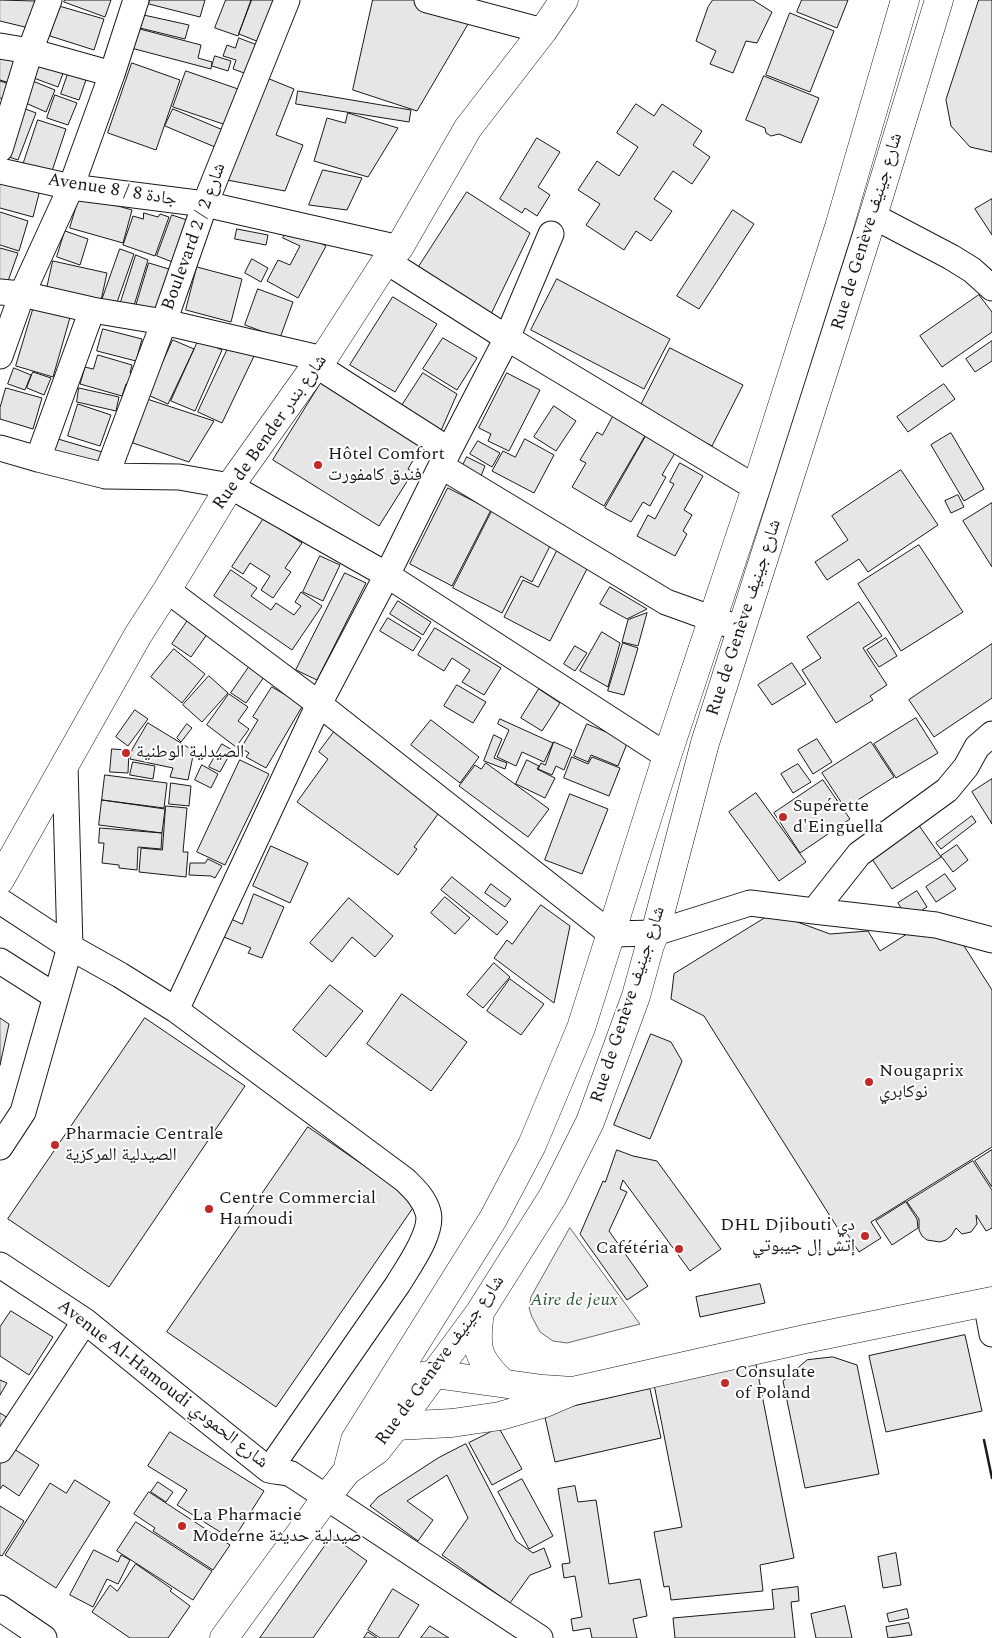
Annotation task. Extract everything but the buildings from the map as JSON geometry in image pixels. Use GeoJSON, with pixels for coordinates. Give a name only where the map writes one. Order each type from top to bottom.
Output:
{"type":"FeatureCollection","features":[{"type":"Feature","properties":{"kind":"main road","name":"Rue de Bender شارع بندر"},"geometry":{"type":"LineString","coordinates":[[0,880],[138,635],[230,486],[320,362],[392,254],[468,128],[564,0]]}},
{"type":"Feature","properties":{"kind":"main road","name":"Rue de Genève شارع جينيف"},"geometry":{"type":"LineString","coordinates":[[348,1471],[356,1440],[493,1219],[532,1145],[581,1028],[711,619],[756,488],[839,227],[905,0]]}},
{"type":"Feature","properties":{"kind":"main road","name":"Rue de Genève شارع جينيف"},"geometry":{"type":"LineString","coordinates":[[348,1471],[377,1450],[480,1312],[553,1196],[590,1122],[636,996],[650,945],[656,932],[705,743],[873,216],[939,0]]}},
{"type":"Feature","properties":{"kind":"main road"},"geometry":{"type":"LineString","coordinates":[[573,1391],[542,1389],[434,1374],[392,1382],[396,1426],[452,1423],[500,1416],[545,1403],[573,1391],[805,1338],[989,1302]]}},
{"type":"Feature","properties":{"kind":"main road"},"geometry":{"type":"LineString","coordinates":[[480,1312],[477,1344],[480,1356],[491,1372],[503,1383]]}},
{"type":"Feature","properties":{"kind":"main road"},"geometry":{"type":"LineString","coordinates":[[224,1638],[326,1498],[348,1471]]}},
{"type":"Feature","properties":{"kind":"street"},"geometry":{"type":"LineString","coordinates":[[0,149],[30,51],[49,0]]}},
{"type":"Feature","properties":{"kind":"street"},"geometry":{"type":"LineString","coordinates":[[0,356],[11,293],[71,187],[112,74],[136,0]]}},
{"type":"Feature","properties":{"kind":"street","name":"Boulevard 2 / شارع 2"},"geometry":{"type":"LineString","coordinates":[[106,476],[164,322],[205,204],[287,0]]}},
{"type":"Feature","properties":{"kind":"street"},"geometry":{"type":"LineString","coordinates":[[427,0],[543,30]]}},
{"type":"Feature","properties":{"kind":"street"},"geometry":{"type":"LineString","coordinates":[[0,46],[30,51],[112,74]]}},
{"type":"Feature","properties":{"kind":"street","name":"Avenue 8 / جادة 8"},"geometry":{"type":"LineString","coordinates":[[0,171],[71,187],[205,204],[392,254],[507,338],[756,488]]}},
{"type":"Feature","properties":{"kind":"street"},"geometry":{"type":"LineString","coordinates":[[873,216],[951,257],[972,270],[992,288]]}},
{"type":"Feature","properties":{"kind":"street"},"geometry":{"type":"LineString","coordinates":[[176,1010],[319,704],[387,575],[507,338],[551,234]]}},
{"type":"Feature","properties":{"kind":"street"},"geometry":{"type":"LineString","coordinates":[[11,293],[92,310],[164,322],[320,362],[445,458],[666,602],[741,629]]}},
{"type":"Feature","properties":{"kind":"street"},"geometry":{"type":"LineString","coordinates":[[38,459],[92,310]]}},
{"type":"Feature","properties":{"kind":"street"},"geometry":{"type":"LineString","coordinates":[[0,448],[106,476],[179,477],[230,486],[387,575],[667,756]]}},
{"type":"Feature","properties":{"kind":"street"},"geometry":{"type":"LineString","coordinates":[[167,590],[319,704],[611,934],[656,932],[750,904],[936,925],[992,940]]}},
{"type":"Feature","properties":{"kind":"street"},"geometry":{"type":"LineString","coordinates":[[814,911],[859,854],[947,790],[966,767],[977,747],[992,734]]}},
{"type":"Feature","properties":{"kind":"street"},"geometry":{"type":"LineString","coordinates":[[0,1147],[23,1112],[70,947],[65,765]]}},
{"type":"Feature","properties":{"kind":"street"},"geometry":{"type":"LineString","coordinates":[[0,901],[70,947],[176,1010],[405,1180],[420,1195],[428,1213],[427,1230],[416,1255],[398,1284],[269,1470]]}},
{"type":"Feature","properties":{"kind":"street"},"geometry":{"type":"LineString","coordinates":[[0,961],[56,996]]}},
{"type":"Feature","properties":{"kind":"street","name":"Avenue Al-Hamoudi شارع الحمودي"},"geometry":{"type":"LineString","coordinates":[[0,1264],[85,1321],[269,1470],[283,1471],[291,1474],[540,1638]]}},
{"type":"Feature","properties":{"kind":"street"},"geometry":{"type":"LineString","coordinates":[[989,1302],[992,1334]]}},
{"type":"Feature","properties":{"kind":"street"},"geometry":{"type":"LineString","coordinates":[[0,1450],[85,1321]]}},
{"type":"Feature","properties":{"kind":"street"},"geometry":{"type":"LineString","coordinates":[[0,1608],[44,1638]]}},
{"type":"Feature","properties":{"kind":"shaded area","name":"Aire de jeux"},"geometry":{"type":"Polygon","coordinates":[[[570,1228],[640,1324],[567,1343],[553,1341],[540,1332],[529,1308],[531,1297],[570,1228]]]}},
{"type":"Feature","properties":{"kind":"wall"},"geometry":{"type":"LineString","coordinates":[[984,1440],[992,1478]]}},
{"type":"Feature","properties":{"kind":"place","name":"Hôtel Comfort فندق كامفورت"},"geometry":{"type":"Point","coordinates":[318,465]}},
{"type":"Feature","properties":{"kind":"place","name":"الصيدلية الوطنية"},"geometry":{"type":"Point","coordinates":[126,753]}},
{"type":"Feature","properties":{"kind":"place","name":"Supérette d'Einguella"},"geometry":{"type":"Point","coordinates":[783,817]}},
{"type":"Feature","properties":{"kind":"place","name":"Nougaprix نوكابري"},"geometry":{"type":"Point","coordinates":[869,1082]}},
{"type":"Feature","properties":{"kind":"place","name":"Pharmacie Centrale الصيدلية المركزية"},"geometry":{"type":"Point","coordinates":[55,1145]}},
{"type":"Feature","properties":{"kind":"place","name":"Centre Commercial Hamoudi"},"geometry":{"type":"Point","coordinates":[209,1209]}},
{"type":"Feature","properties":{"kind":"place","name":"DHL Djibouti دي إتش إل جيبوتي"},"geometry":{"type":"Point","coordinates":[865,1236]}},
{"type":"Feature","properties":{"kind":"place","name":"Cafétéria"},"geometry":{"type":"Point","coordinates":[679,1249]}},
{"type":"Feature","properties":{"kind":"place","name":"Consulate of Poland"},"geometry":{"type":"Point","coordinates":[725,1383]}},
{"type":"Feature","properties":{"kind":"place","name":"La Pharmacie Moderne صيدلية حديثة"},"geometry":{"type":"Point","coordinates":[182,1526]}}]}
